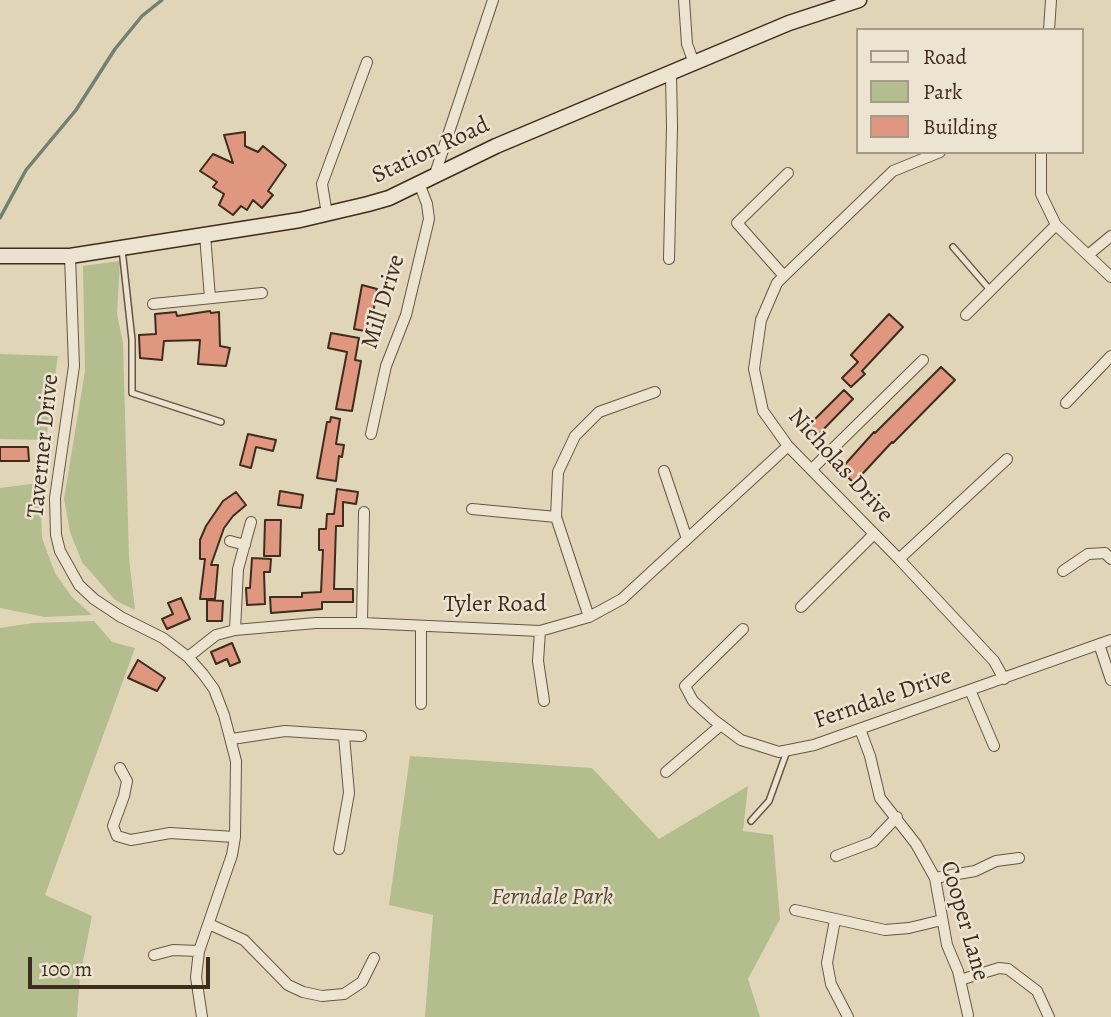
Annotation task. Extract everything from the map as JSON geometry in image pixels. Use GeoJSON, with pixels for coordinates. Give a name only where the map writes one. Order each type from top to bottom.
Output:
{"type":"FeatureCollection","features":[{"type":"Feature","properties":{"kind":"street"},"geometry":{"type":"LineString","coordinates":[[435,174],[494,0]]}},
{"type":"Feature","properties":{"kind":"street"},"geometry":{"type":"LineString","coordinates":[[684,0],[687,44],[694,63]]}},
{"type":"Feature","properties":{"kind":"street","name":"Station Road"},"geometry":{"type":"LineString","coordinates":[[0,256],[70,256],[122,249],[327,214],[379,201],[496,146],[789,23],[859,0]]}},
{"type":"Feature","properties":{"kind":"street"},"geometry":{"type":"LineString","coordinates":[[1049,28],[1051,0]]}},
{"type":"Feature","properties":{"kind":"street"},"geometry":{"type":"LineString","coordinates":[[327,214],[323,184],[368,62]]}},
{"type":"Feature","properties":{"kind":"street"},"geometry":{"type":"LineString","coordinates":[[669,259],[671,73]]}},
{"type":"Feature","properties":{"kind":"street","name":"Nicholas Drive"},"geometry":{"type":"LineString","coordinates":[[935,154],[893,171],[778,283],[761,320],[754,369],[763,411],[788,446],[994,661],[1004,679]]}},
{"type":"Feature","properties":{"kind":"street"},"geometry":{"type":"LineString","coordinates":[[1041,154],[1041,194],[1056,225],[1111,277]]}},
{"type":"Feature","properties":{"kind":"street"},"geometry":{"type":"LineString","coordinates":[[784,276],[737,223],[788,173]]}},
{"type":"Feature","properties":{"kind":"street","name":"Mill Drive"},"geometry":{"type":"LineString","coordinates":[[371,435],[387,366],[406,315],[429,219],[419,183]]}},
{"type":"Feature","properties":{"kind":"street"},"geometry":{"type":"LineString","coordinates":[[966,315],[1056,225]]}},
{"type":"Feature","properties":{"kind":"street"},"geometry":{"type":"LineString","coordinates":[[205,235],[210,298]]}},
{"type":"Feature","properties":{"kind":"street"},"geometry":{"type":"LineString","coordinates":[[1088,255],[1111,236]]}},
{"type":"Feature","properties":{"kind":"street","name":"Taverner Drive"},"geometry":{"type":"LineString","coordinates":[[70,256],[74,366],[55,507],[55,535],[60,551],[79,585],[93,599],[163,638],[188,657],[214,690],[232,739],[236,761],[235,837],[232,855],[199,951],[196,977],[202,1017]]}},
{"type":"Feature","properties":{"kind":"street"},"geometry":{"type":"LineString","coordinates":[[153,304],[262,293]]}},
{"type":"Feature","properties":{"kind":"street"},"geometry":{"type":"LineString","coordinates":[[1066,403],[1111,356]]}},
{"type":"Feature","properties":{"kind":"street"},"geometry":{"type":"LineString","coordinates":[[812,469],[923,360]]}},
{"type":"Feature","properties":{"kind":"street"},"geometry":{"type":"LineString","coordinates":[[589,617],[556,517],[558,472],[575,436],[599,412],[655,392]]}},
{"type":"Feature","properties":{"kind":"street","name":"Tyler Road"},"geometry":{"type":"LineString","coordinates":[[188,657],[216,635],[235,630],[362,623],[540,631],[589,617],[622,599],[788,446]]}},
{"type":"Feature","properties":{"kind":"street"},"geometry":{"type":"LineString","coordinates":[[899,559],[1007,458]]}},
{"type":"Feature","properties":{"kind":"street"},"geometry":{"type":"LineString","coordinates":[[664,471],[687,539]]}},
{"type":"Feature","properties":{"kind":"street"},"geometry":{"type":"LineString","coordinates":[[472,509],[556,517]]}},
{"type":"Feature","properties":{"kind":"street"},"geometry":{"type":"LineString","coordinates":[[362,623],[364,512]]}},
{"type":"Feature","properties":{"kind":"street"},"geometry":{"type":"LineString","coordinates":[[235,630],[238,569],[251,522]]}},
{"type":"Feature","properties":{"kind":"street"},"geometry":{"type":"LineString","coordinates":[[801,607],[873,535]]}},
{"type":"Feature","properties":{"kind":"street"},"geometry":{"type":"LineString","coordinates":[[230,541],[245,545]]}},
{"type":"Feature","properties":{"kind":"street"},"geometry":{"type":"LineString","coordinates":[[1063,571],[1088,554],[1105,553],[1111,559]]}},
{"type":"Feature","properties":{"kind":"street"},"geometry":{"type":"LineString","coordinates":[[421,626],[421,704]]}},
{"type":"Feature","properties":{"kind":"street","name":"Ferndale Drive"},"geometry":{"type":"LineString","coordinates":[[743,629],[685,686],[693,701],[741,740],[779,752],[814,746],[1111,640]]}},
{"type":"Feature","properties":{"kind":"street"},"geometry":{"type":"LineString","coordinates":[[540,631],[538,661],[544,701]]}},
{"type":"Feature","properties":{"kind":"street"},"geometry":{"type":"LineString","coordinates":[[1099,644],[1111,680]]}},
{"type":"Feature","properties":{"kind":"street"},"geometry":{"type":"LineString","coordinates":[[970,690],[994,746]]}},
{"type":"Feature","properties":{"kind":"street"},"geometry":{"type":"LineString","coordinates":[[666,772],[720,725]]}},
{"type":"Feature","properties":{"kind":"street","name":"Cooper Lane"},"geometry":{"type":"LineString","coordinates":[[860,729],[880,798],[916,844],[935,878],[947,945],[960,980],[968,1015]]}},
{"type":"Feature","properties":{"kind":"street"},"geometry":{"type":"LineString","coordinates":[[232,739],[285,731],[361,736]]}},
{"type":"Feature","properties":{"kind":"street"},"geometry":{"type":"LineString","coordinates":[[339,849],[349,793],[344,736]]}},
{"type":"Feature","properties":{"kind":"street"},"geometry":{"type":"LineString","coordinates":[[120,768],[127,781],[113,826],[117,836],[131,840],[170,833],[235,837]]}},
{"type":"Feature","properties":{"kind":"street"},"geometry":{"type":"LineString","coordinates":[[836,856],[873,842],[897,817]]}},
{"type":"Feature","properties":{"kind":"street"},"geometry":{"type":"LineString","coordinates":[[935,878],[975,871],[996,861],[1019,858]]}},
{"type":"Feature","properties":{"kind":"street"},"geometry":{"type":"LineString","coordinates":[[795,910],[885,930],[909,928],[942,920]]}},
{"type":"Feature","properties":{"kind":"street"},"geometry":{"type":"LineString","coordinates":[[835,920],[827,963],[831,984],[848,1017]]}},
{"type":"Feature","properties":{"kind":"street"},"geometry":{"type":"LineString","coordinates":[[209,924],[244,940],[288,985],[322,996],[344,994],[362,982],[374,958]]}},
{"type":"Feature","properties":{"kind":"street"},"geometry":{"type":"LineString","coordinates":[[154,955],[173,950],[199,951]]}},
{"type":"Feature","properties":{"kind":"street"},"geometry":{"type":"LineString","coordinates":[[960,980],[999,968],[1009,969],[1037,991],[1049,1017]]}},
{"type":"Feature","properties":{"kind":"lane"},"geometry":{"type":"LineString","coordinates":[[953,247],[991,291]]}},
{"type":"Feature","properties":{"kind":"lane"},"geometry":{"type":"LineString","coordinates":[[122,249],[132,340],[132,393],[221,422]]}},
{"type":"Feature","properties":{"kind":"lane"},"geometry":{"type":"LineString","coordinates":[[751,821],[769,801],[787,751]]}},
{"type":"Feature","properties":{"kind":"green space"},"geometry":{"type":"Polygon","coordinates":[[[120,261],[117,314],[123,343],[129,558],[135,610],[115,600],[82,562],[70,532],[64,499],[85,371],[83,266],[120,261]]]}},
{"type":"Feature","properties":{"kind":"green space"},"geometry":{"type":"Polygon","coordinates":[[[0,354],[58,356],[46,440],[0,439],[0,354]]]}},
{"type":"Feature","properties":{"kind":"green space"},"geometry":{"type":"Polygon","coordinates":[[[45,482],[41,511],[42,538],[55,573],[72,597],[92,615],[45,617],[0,608],[0,488],[45,482]]]}},
{"type":"Feature","properties":{"kind":"green space"},"geometry":{"type":"Polygon","coordinates":[[[94,621],[112,642],[135,648],[45,895],[92,916],[80,976],[77,1017],[0,1017],[0,628],[33,623],[94,621]]]}},
{"type":"Feature","properties":{"kind":"green space","name":"Ferndale Park"},"geometry":{"type":"Polygon","coordinates":[[[410,756],[592,768],[659,839],[748,786],[743,831],[773,835],[780,919],[748,979],[760,1017],[425,1017],[433,915],[389,905],[410,756]]]}},
{"type":"Feature","properties":{"kind":"building"},"geometry":{"type":"Polygon","coordinates":[[[245,132],[245,146],[258,152],[263,146],[286,165],[268,191],[273,195],[262,208],[253,200],[247,210],[241,206],[233,215],[219,205],[224,194],[213,187],[217,182],[200,171],[213,154],[233,163],[224,135],[245,132]]]}},
{"type":"Feature","properties":{"kind":"building"},"geometry":{"type":"Polygon","coordinates":[[[362,285],[377,289],[370,332],[354,329],[362,285]]]}},
{"type":"Feature","properties":{"kind":"building"},"geometry":{"type":"Polygon","coordinates":[[[176,312],[177,316],[219,312],[220,346],[230,348],[226,366],[198,364],[200,340],[164,341],[162,360],[140,358],[139,335],[156,334],[155,314],[176,312]]]}},
{"type":"Feature","properties":{"kind":"building"},"geometry":{"type":"Polygon","coordinates":[[[889,314],[903,327],[862,371],[865,374],[851,387],[842,378],[858,362],[851,355],[889,314]]]}},
{"type":"Feature","properties":{"kind":"building"},"geometry":{"type":"Polygon","coordinates":[[[331,333],[359,338],[355,360],[361,361],[352,411],[336,409],[347,352],[328,348],[331,333]]]}},
{"type":"Feature","properties":{"kind":"building"},"geometry":{"type":"Polygon","coordinates":[[[941,367],[955,380],[854,483],[840,470],[874,432],[941,367]]]}},
{"type":"Feature","properties":{"kind":"building"},"geometry":{"type":"Polygon","coordinates":[[[844,390],[853,399],[815,438],[806,428],[844,390]]]}},
{"type":"Feature","properties":{"kind":"building"},"geometry":{"type":"Polygon","coordinates":[[[331,417],[340,419],[336,444],[344,445],[342,457],[339,456],[336,481],[317,478],[327,422],[330,422],[331,417]]]}},
{"type":"Feature","properties":{"kind":"building"},"geometry":{"type":"Polygon","coordinates":[[[248,434],[276,440],[273,451],[256,447],[251,468],[240,465],[248,434]]]}},
{"type":"Feature","properties":{"kind":"building"},"geometry":{"type":"Polygon","coordinates":[[[0,447],[28,447],[29,461],[0,461],[0,447]]]}},
{"type":"Feature","properties":{"kind":"building"},"geometry":{"type":"Polygon","coordinates":[[[337,489],[358,492],[356,504],[343,502],[343,526],[336,526],[334,589],[353,589],[353,602],[322,602],[322,609],[271,613],[270,597],[302,597],[302,593],[321,592],[323,550],[319,550],[319,529],[326,529],[327,514],[334,514],[337,489]]]}},
{"type":"Feature","properties":{"kind":"building"},"geometry":{"type":"Polygon","coordinates":[[[280,491],[303,495],[301,508],[278,505],[280,491]]]}},
{"type":"Feature","properties":{"kind":"building"},"geometry":{"type":"Polygon","coordinates":[[[236,492],[246,505],[224,528],[211,565],[218,565],[215,599],[200,599],[205,559],[200,559],[200,540],[223,501],[236,492]]]}},
{"type":"Feature","properties":{"kind":"building"},"geometry":{"type":"Polygon","coordinates":[[[265,520],[281,520],[280,556],[264,556],[265,520]]]}},
{"type":"Feature","properties":{"kind":"building"},"geometry":{"type":"Polygon","coordinates":[[[252,558],[271,559],[270,572],[264,572],[265,604],[247,605],[246,588],[250,588],[252,558]]]}},
{"type":"Feature","properties":{"kind":"building"},"geometry":{"type":"Polygon","coordinates":[[[181,598],[190,619],[167,629],[162,619],[173,614],[168,603],[181,598]]]}},
{"type":"Feature","properties":{"kind":"building"},"geometry":{"type":"Polygon","coordinates":[[[207,600],[223,601],[222,621],[207,621],[207,600]]]}},
{"type":"Feature","properties":{"kind":"building"},"geometry":{"type":"Polygon","coordinates":[[[232,643],[240,662],[230,666],[227,659],[216,664],[211,652],[232,643]]]}},
{"type":"Feature","properties":{"kind":"building"},"geometry":{"type":"Polygon","coordinates":[[[138,660],[165,678],[157,691],[128,678],[138,660]]]}},
{"type":"Feature","properties":{"kind":"waterway"},"geometry":{"type":"LineString","coordinates":[[0,218],[26,170],[76,110],[115,49],[142,16],[162,0]]}}]}
